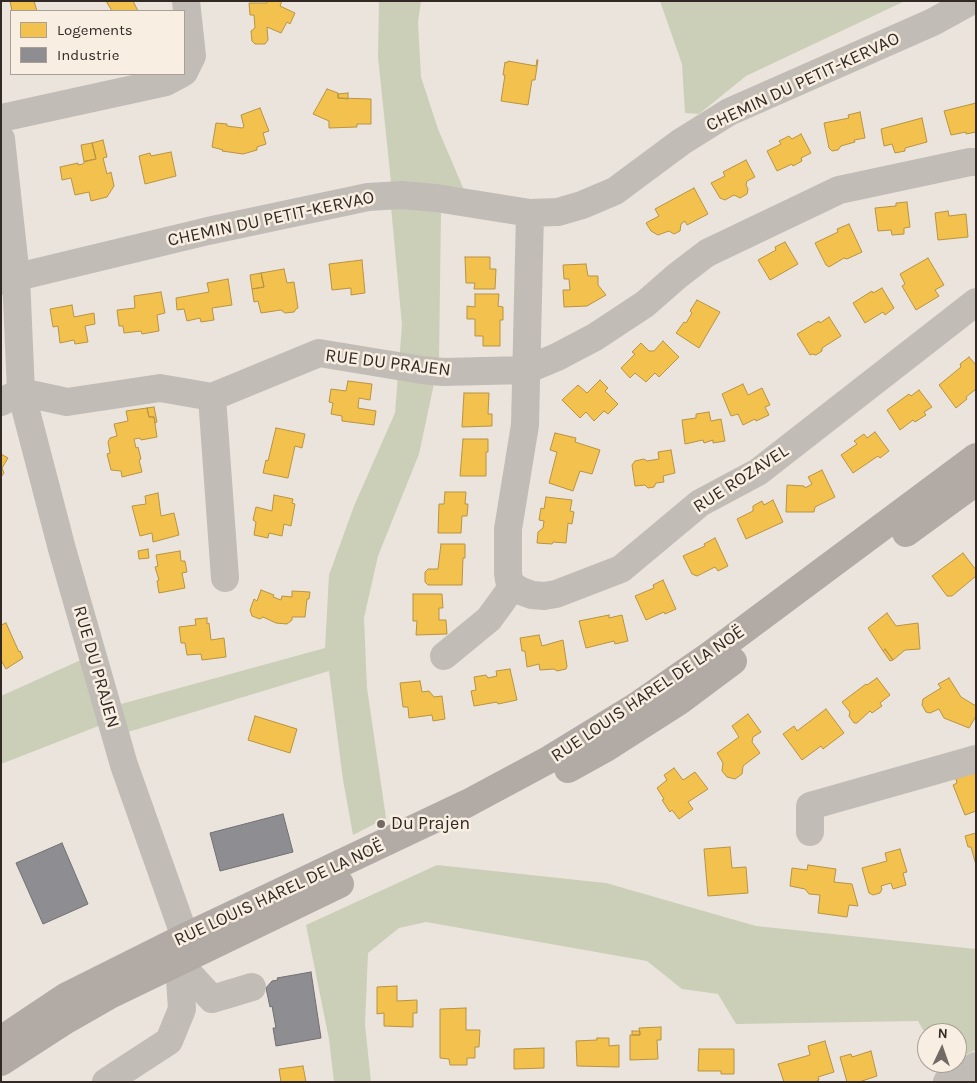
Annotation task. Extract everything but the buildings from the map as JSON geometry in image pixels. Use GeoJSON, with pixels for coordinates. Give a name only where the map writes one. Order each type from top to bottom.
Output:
{"type":"FeatureCollection","features":[{"type":"Feature","properties":{"kind":"main road","name":"RUE LOUIS HAREL DE LA NOË"},"geometry":{"type":"LineString","coordinates":[[1,1062],[66,1020],[182,950],[468,803],[550,759],[635,707],[710,655],[976,457]]}},
{"type":"Feature","properties":{"kind":"main road","name":"RUE LOUIS HAREL DE LA NOË"},"geometry":{"type":"LineString","coordinates":[[1,1040],[65,997],[182,950],[548,781],[606,748],[678,702],[976,482]]}},
{"type":"Feature","properties":{"kind":"street"},"geometry":{"type":"LineString","coordinates":[[185,68],[192,56],[186,1]]}},
{"type":"Feature","properties":{"kind":"street","name":"CHEMIN DU PETIT-KERVAO"},"geometry":{"type":"LineString","coordinates":[[9,279],[208,231],[368,197],[401,195],[436,198],[530,213],[558,212],[582,205],[615,191],[681,142],[729,112],[933,22],[971,1]]}},
{"type":"Feature","properties":{"kind":"street"},"geometry":{"type":"LineString","coordinates":[[1,118],[166,82],[178,75]]}},
{"type":"Feature","properties":{"kind":"street","name":"RUE DU PRAJEN"},"geometry":{"type":"LineString","coordinates":[[1,139],[9,279],[11,397],[62,549],[124,765],[182,950]]}},
{"type":"Feature","properties":{"kind":"street"},"geometry":{"type":"LineString","coordinates":[[526,370],[557,358],[595,337],[645,304],[677,276],[708,254],[839,190],[976,162]]}},
{"type":"Feature","properties":{"kind":"street"},"geometry":{"type":"LineString","coordinates":[[444,656],[489,619],[513,586],[508,573],[508,529],[525,425],[530,213]]}},
{"type":"Feature","properties":{"kind":"street","name":"RUE ROZAVEL"},"geometry":{"type":"LineString","coordinates":[[513,586],[521,591],[532,594],[550,595],[621,569],[700,503],[758,472],[976,302]]}},
{"type":"Feature","properties":{"kind":"street","name":"RUE DU PRAJEN"},"geometry":{"type":"LineString","coordinates":[[212,397],[318,353],[443,372],[526,370]]}},
{"type":"Feature","properties":{"kind":"street"},"geometry":{"type":"LineString","coordinates":[[11,397],[67,402],[160,388],[212,397],[225,578]]}},
{"type":"Feature","properties":{"kind":"street"},"geometry":{"type":"LineString","coordinates":[[810,832],[810,806],[976,759]]}},
{"type":"Feature","properties":{"kind":"street"},"geometry":{"type":"LineString","coordinates":[[182,950],[212,999],[252,987]]}},
{"type":"Feature","properties":{"kind":"street"},"geometry":{"type":"LineString","coordinates":[[106,1082],[169,1041],[182,1009],[182,950]]}},
{"type":"Feature","properties":{"kind":"street"},"geometry":{"type":"LineString","coordinates":[[947,1082],[976,1066]]}},
{"type":"Feature","properties":{"kind":"green space"},"geometry":{"type":"Polygon","coordinates":[[[379,1],[421,1],[418,22],[421,77],[438,129],[467,197],[391,182],[378,57],[379,1]]]}},
{"type":"Feature","properties":{"kind":"green space"},"geometry":{"type":"Polygon","coordinates":[[[660,1],[905,1],[746,76],[699,114],[685,113],[682,64],[660,1]]]}},
{"type":"Feature","properties":{"kind":"green space"},"geometry":{"type":"Polygon","coordinates":[[[391,207],[441,212],[439,360],[419,454],[378,556],[364,618],[367,688],[386,818],[353,835],[343,780],[329,671],[128,732],[121,704],[325,648],[329,575],[354,506],[395,413],[402,325],[391,207]]]}},
{"type":"Feature","properties":{"kind":"green space"},"geometry":{"type":"Polygon","coordinates":[[[83,659],[101,725],[1,764],[1,696],[83,659]]]}},
{"type":"Feature","properties":{"kind":"green space"},"geometry":{"type":"Polygon","coordinates":[[[437,865],[606,883],[756,926],[976,949],[976,1050],[967,1054],[967,1023],[919,1023],[918,1021],[736,1024],[718,994],[682,989],[647,961],[426,922],[399,928],[368,953],[365,1024],[371,1082],[334,1082],[329,1039],[306,925],[437,865]]]}},
{"type":"Feature","properties":{"kind":"place","name":"Du Prajen"},"geometry":{"type":"Point","coordinates":[381,824]}}]}
